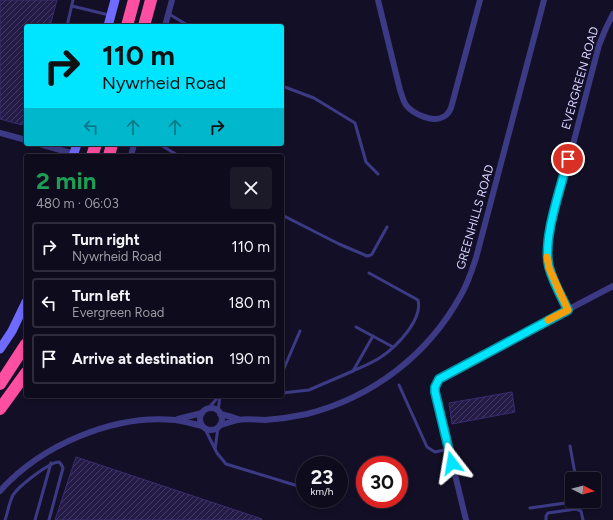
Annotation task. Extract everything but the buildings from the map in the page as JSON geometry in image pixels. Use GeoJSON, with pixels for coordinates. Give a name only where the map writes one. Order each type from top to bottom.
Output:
{"type":"FeatureCollection","features":[{"type":"Feature","properties":{"kind":"highway"},"geometry":{"type":"LineString","coordinates":[[128,24],[134,0]]}},
{"type":"Feature","properties":{"kind":"highway"},"geometry":{"type":"LineString","coordinates":[[145,24],[151,0]]}},
{"type":"Feature","properties":{"kind":"highway"},"geometry":{"type":"LineString","coordinates":[[0,384],[24,347]]}},
{"type":"Feature","properties":{"kind":"highway"},"geometry":{"type":"LineString","coordinates":[[0,409],[24,376]]}},
{"type":"Feature","properties":{"kind":"main road"},"geometry":{"type":"LineString","coordinates":[[109,24],[115,0]]}},
{"type":"Feature","properties":{"kind":"main road"},"geometry":{"type":"LineString","coordinates":[[0,349],[12,331],[24,306]]}},
{"type":"Feature","properties":{"kind":"street"},"geometry":{"type":"LineString","coordinates":[[167,24],[172,0]]}},
{"type":"Feature","properties":{"kind":"street"},"geometry":{"type":"LineString","coordinates":[[378,0],[404,102],[412,110],[421,115],[437,119],[446,116],[451,108],[480,0]]}},
{"type":"Feature","properties":{"kind":"street","name":"GREENHILLS ROAD"},"geometry":{"type":"LineString","coordinates":[[219,426],[238,420],[288,418],[307,414],[338,404],[365,392],[382,382],[419,352],[450,314],[462,293],[476,258],[544,0]]}},
{"type":"Feature","properties":{"kind":"street","name":"EVERGREEN ROAD"},"geometry":{"type":"LineString","coordinates":[[568,310],[549,268],[547,254],[548,240],[599,45],[613,14]]}},
{"type":"Feature","properties":{"kind":"street"},"geometry":{"type":"LineString","coordinates":[[0,132],[24,139]]}},
{"type":"Feature","properties":{"kind":"street"},"geometry":{"type":"LineString","coordinates":[[46,146],[71,154]]}},
{"type":"Feature","properties":{"kind":"street"},"geometry":{"type":"LineString","coordinates":[[466,520],[435,392],[437,382],[441,377],[613,286]]}},
{"type":"Feature","properties":{"kind":"street"},"geometry":{"type":"LineString","coordinates":[[0,491],[16,475],[34,461],[52,450],[83,435],[111,426],[131,422],[155,420],[174,420],[211,430],[219,426],[221,418],[219,413],[213,409],[208,409],[202,413],[174,420]]}},
{"type":"Feature","properties":{"kind":"street"},"geometry":{"type":"LineString","coordinates":[[202,413],[200,419],[203,427]]}},
{"type":"Feature","properties":{"kind":"street","name":"GREENHILLS ROAD"},"geometry":{"type":"LineString","coordinates":[[219,413],[238,420]]}},
{"type":"Feature","properties":{"kind":"lane"},"geometry":{"type":"LineString","coordinates":[[68,24],[73,0]]}},
{"type":"Feature","properties":{"kind":"lane"},"geometry":{"type":"LineString","coordinates":[[72,6],[111,15]]}},
{"type":"Feature","properties":{"kind":"lane"},"geometry":{"type":"LineString","coordinates":[[168,14],[186,24]]}},
{"type":"Feature","properties":{"kind":"lane"},"geometry":{"type":"LineString","coordinates":[[284,87],[314,98],[355,123],[366,162],[368,166],[378,174]]}},
{"type":"Feature","properties":{"kind":"lane"},"geometry":{"type":"LineString","coordinates":[[162,146],[176,154]]}},
{"type":"Feature","properties":{"kind":"lane"},"geometry":{"type":"LineString","coordinates":[[284,216],[339,244],[367,256],[372,254],[387,227]]}},
{"type":"Feature","properties":{"kind":"lane"},"geometry":{"type":"LineString","coordinates":[[284,393],[309,390],[381,357],[402,339],[417,318],[420,307],[418,300],[369,273]]}},
{"type":"Feature","properties":{"kind":"lane"},"geometry":{"type":"LineString","coordinates":[[356,327],[393,347]]}},
{"type":"Feature","properties":{"kind":"lane"},"geometry":{"type":"LineString","coordinates":[[284,368],[300,331]]}},
{"type":"Feature","properties":{"kind":"lane"},"geometry":{"type":"LineString","coordinates":[[353,371],[373,336]]}},
{"type":"Feature","properties":{"kind":"lane"},"geometry":{"type":"LineString","coordinates":[[399,385],[427,448],[435,452],[449,449]]}},
{"type":"Feature","properties":{"kind":"lane"},"geometry":{"type":"LineString","coordinates":[[208,409],[217,398]]}},
{"type":"Feature","properties":{"kind":"lane"},"geometry":{"type":"LineString","coordinates":[[219,398],[219,413]]}},
{"type":"Feature","properties":{"kind":"lane"},"geometry":{"type":"LineString","coordinates":[[215,449],[219,426]]}},
{"type":"Feature","properties":{"kind":"lane"},"geometry":{"type":"LineString","coordinates":[[203,427],[219,457],[226,464],[296,485]]}},
{"type":"Feature","properties":{"kind":"lane"},"geometry":{"type":"LineString","coordinates":[[570,446],[575,472]]}},
{"type":"Feature","properties":{"kind":"lane"},"geometry":{"type":"LineString","coordinates":[[5,520],[11,499],[17,489],[51,463],[59,462],[63,468],[49,520]]}},
{"type":"Feature","properties":{"kind":"lane"},"geometry":{"type":"LineString","coordinates":[[34,520],[51,463]]}},
{"type":"Feature","properties":{"kind":"lane"},"geometry":{"type":"LineString","coordinates":[[530,508],[565,503]]}},
{"type":"Feature","properties":{"kind":"lane"},"geometry":{"type":"LineString","coordinates":[[581,508],[583,520]]}},
{"type":"Feature","properties":{"kind":"lane"},"geometry":{"type":"LineString","coordinates":[[546,520],[548,513],[576,509],[581,511]]}},
{"type":"Feature","properties":{"kind":"slow traffic"},"geometry":{"type":"LineString","coordinates":[[547,257],[549,268],[568,310],[548,320]]}},
{"type":"Feature","properties":{"kind":"route"},"geometry":{"type":"LineString","coordinates":[[452,463],[435,392],[435,387],[439,379],[568,310],[549,268],[547,254],[550,230],[568,159]]}}]}
